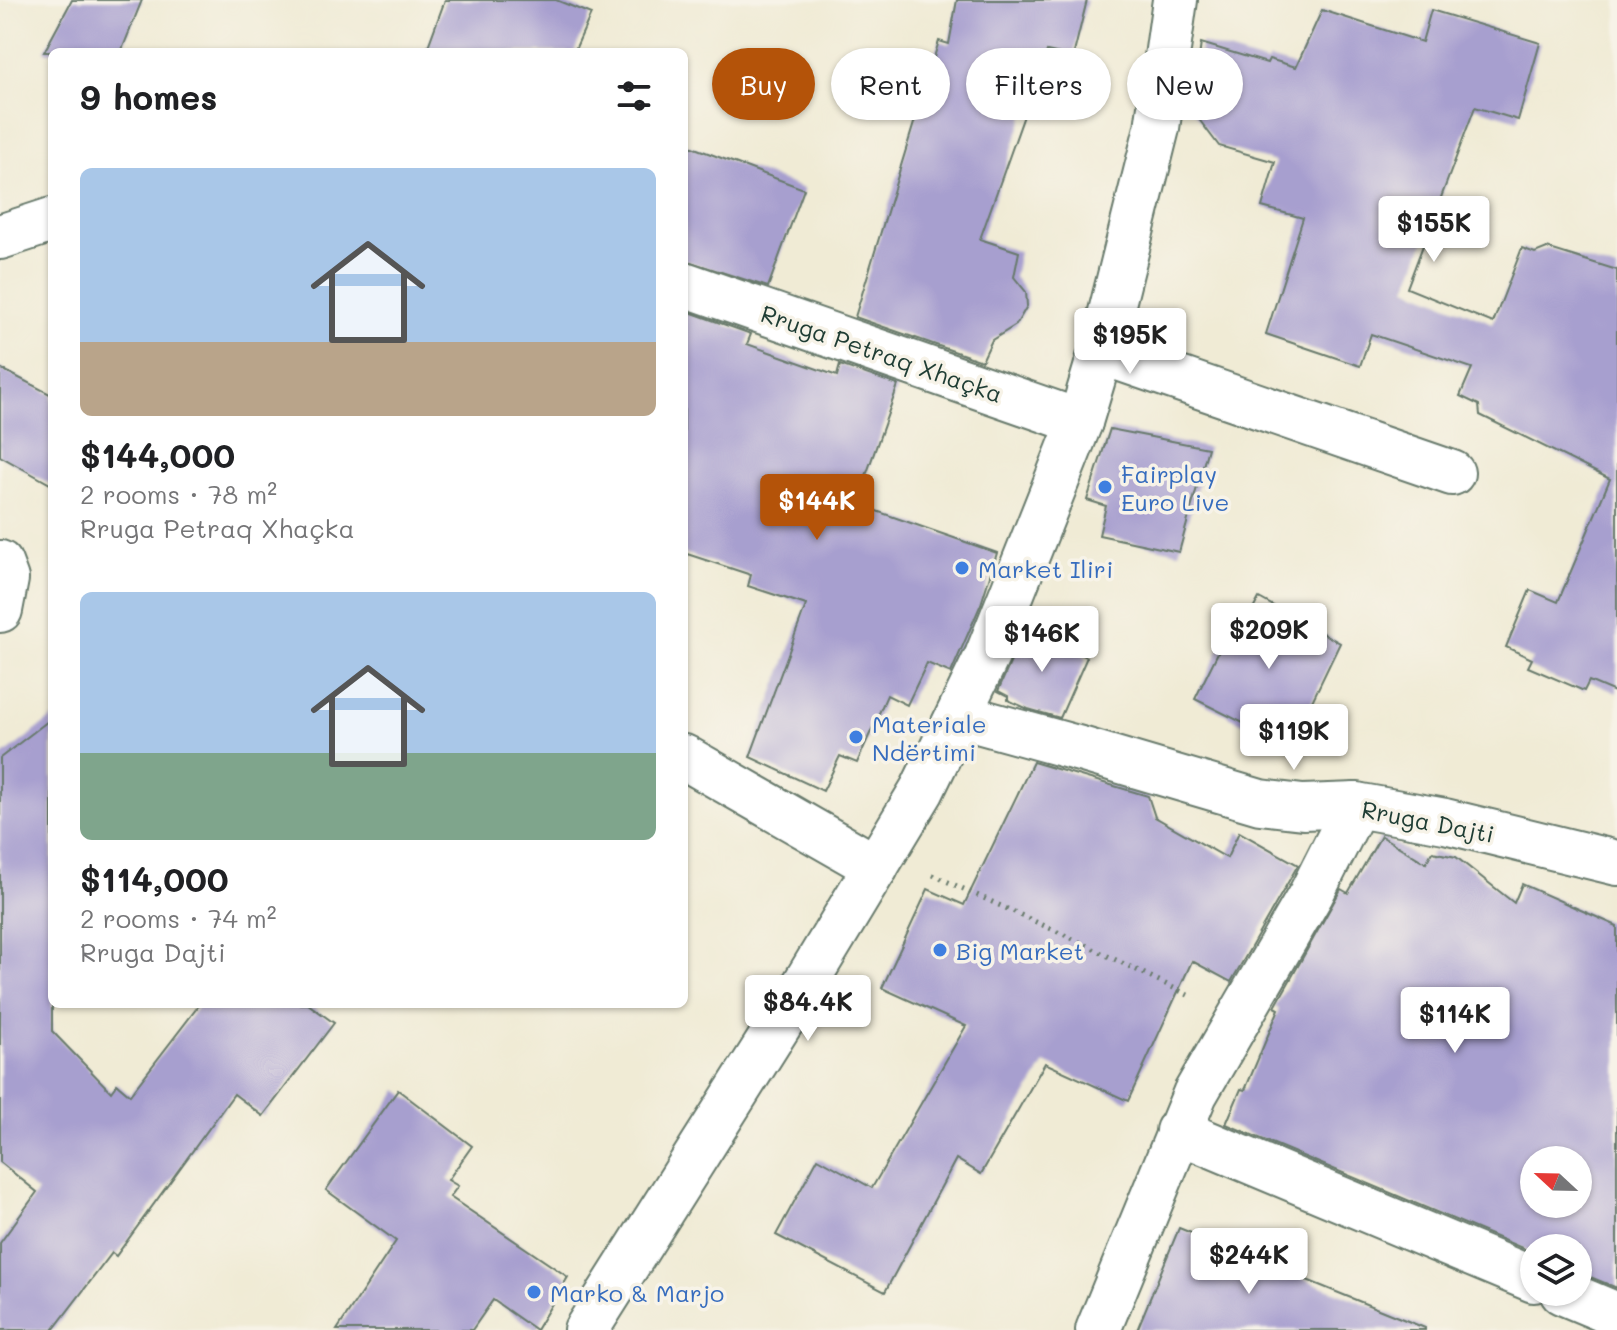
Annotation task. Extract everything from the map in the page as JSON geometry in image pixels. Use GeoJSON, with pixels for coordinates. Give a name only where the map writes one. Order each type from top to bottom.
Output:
{"type":"FeatureCollection","features":[{"type":"Feature","properties":{"kind":"street"},"geometry":{"type":"LineString","coordinates":[[586,1330],[876,867],[922,790],[960,716],[1009,605],[1080,422],[1101,352],[1157,128],[1175,0]]}},
{"type":"Feature","properties":{"kind":"street"},"geometry":{"type":"LineString","coordinates":[[0,237],[48,221]]}},
{"type":"Feature","properties":{"kind":"street","name":"Rruga Petraq Xhaçka"},"geometry":{"type":"LineString","coordinates":[[688,285],[1080,422]]}},
{"type":"Feature","properties":{"kind":"street"},"geometry":{"type":"LineString","coordinates":[[1101,352],[1452,473]]}},
{"type":"Feature","properties":{"kind":"street"},"geometry":{"type":"LineString","coordinates":[[0,563],[6,579],[0,610]]}},
{"type":"Feature","properties":{"kind":"street","name":"Rruga Dajti"},"geometry":{"type":"LineString","coordinates":[[960,716],[1260,802],[1303,807],[1356,805],[1445,821],[1617,863]]}},
{"type":"Feature","properties":{"kind":"street"},"geometry":{"type":"LineString","coordinates":[[688,759],[876,867]]}},
{"type":"Feature","properties":{"kind":"street"},"geometry":{"type":"LineString","coordinates":[[1098,1330],[1195,1094],[1311,894],[1356,805]]}},
{"type":"Feature","properties":{"kind":"street"},"geometry":{"type":"LineString","coordinates":[[1178,1131],[1520,1274]]}},
{"type":"Feature","properties":{"kind":"street"},"geometry":{"type":"LineString","coordinates":[[1592,1305],[1617,1315]]}},
{"type":"Feature","properties":{"kind":"path"},"geometry":{"type":"LineString","coordinates":[[968,892],[1238,1019]]}},
{"type":"Feature","properties":{"kind":"building"},"geometry":{"type":"Polygon","coordinates":[[[72,0],[142,0],[123,48],[48,48],[48,52],[44,52],[72,0]]]}},
{"type":"Feature","properties":{"kind":"building"},"geometry":{"type":"Polygon","coordinates":[[[445,0],[556,0],[591,14],[576,48],[427,48],[445,0]]]}},
{"type":"Feature","properties":{"kind":"building"},"geometry":{"type":"Polygon","coordinates":[[[957,0],[1087,0],[1075,48],[966,48],[966,120],[1022,120],[980,239],[1019,252],[1014,277],[1026,292],[1027,306],[1016,325],[992,340],[982,361],[855,317],[915,120],[950,120],[950,48],[937,48],[939,41],[949,44],[957,0]]]}},
{"type":"Feature","properties":{"kind":"building"},"geometry":{"type":"Polygon","coordinates":[[[1322,10],[1422,42],[1431,10],[1540,43],[1518,120],[1475,107],[1407,288],[1493,323],[1522,248],[1535,253],[1547,248],[1617,270],[1617,693],[1589,681],[1584,691],[1528,667],[1532,659],[1506,647],[1530,590],[1558,602],[1610,479],[1480,415],[1479,405],[1460,396],[1472,368],[1371,334],[1360,366],[1266,334],[1303,218],[1262,207],[1275,162],[1219,146],[1200,120],[1243,120],[1243,56],[1296,67],[1322,10]]]}},
{"type":"Feature","properties":{"kind":"building"},"geometry":{"type":"Polygon","coordinates":[[[1201,43],[1218,48],[1200,48],[1201,43]]]}},
{"type":"Feature","properties":{"kind":"building"},"geometry":{"type":"Polygon","coordinates":[[[688,146],[804,189],[768,287],[688,261],[688,146]]]}},
{"type":"Feature","properties":{"kind":"building"},"geometry":{"type":"Polygon","coordinates":[[[688,311],[751,334],[747,344],[837,376],[840,365],[898,385],[856,504],[997,553],[981,604],[951,673],[927,663],[907,705],[887,695],[857,763],[840,756],[823,791],[750,757],[806,605],[748,586],[751,575],[688,554],[688,311]]]}},
{"type":"Feature","properties":{"kind":"building"},"geometry":{"type":"Polygon","coordinates":[[[0,368],[48,393],[48,483],[0,456],[0,368]]]}},
{"type":"Feature","properties":{"kind":"building"},"geometry":{"type":"Polygon","coordinates":[[[1110,429],[1208,448],[1179,552],[1099,535],[1106,506],[1087,500],[1110,429]]]}},
{"type":"Feature","properties":{"kind":"building"},"geometry":{"type":"Polygon","coordinates":[[[1259,598],[1340,643],[1294,739],[1256,721],[1253,728],[1195,699],[1231,626],[1241,632],[1259,598]]]}},
{"type":"Feature","properties":{"kind":"building"},"geometry":{"type":"Polygon","coordinates":[[[1026,626],[1087,657],[1060,718],[1028,709],[1008,700],[1008,696],[998,691],[1026,626]]]}},
{"type":"Feature","properties":{"kind":"building"},"geometry":{"type":"Polygon","coordinates":[[[48,721],[48,1008],[52,1008],[52,1031],[111,1092],[117,1084],[130,1095],[197,1008],[313,1008],[334,1023],[263,1116],[234,1094],[116,1256],[112,1253],[53,1330],[0,1330],[0,1243],[37,1192],[0,1162],[0,758],[48,721]]]}},
{"type":"Feature","properties":{"kind":"building"},"geometry":{"type":"Polygon","coordinates":[[[1033,762],[1148,796],[1155,817],[1227,858],[1239,832],[1298,865],[1231,982],[1192,961],[1128,1101],[1045,1063],[981,1174],[956,1159],[885,1292],[776,1235],[818,1158],[872,1188],[966,1026],[882,988],[928,889],[964,905],[1033,762]]]}},
{"type":"Feature","properties":{"kind":"building"},"geometry":{"type":"Polygon","coordinates":[[[1381,836],[1426,863],[1432,852],[1456,857],[1514,903],[1522,884],[1617,926],[1617,1288],[1592,1278],[1592,1234],[1520,1234],[1520,1247],[1226,1124],[1241,1089],[1245,1090],[1279,1009],[1275,1007],[1341,889],[1348,893],[1381,836]]]}},
{"type":"Feature","properties":{"kind":"building"},"geometry":{"type":"Polygon","coordinates":[[[398,1090],[472,1146],[448,1180],[458,1186],[450,1197],[568,1277],[536,1330],[493,1300],[472,1330],[337,1330],[396,1241],[326,1190],[398,1090]]]}},
{"type":"Feature","properties":{"kind":"building"},"geometry":{"type":"Polygon","coordinates":[[[1179,1228],[1425,1328],[1425,1330],[1137,1330],[1179,1228]]]}},
{"type":"Feature","properties":{"kind":"place","name":"Fairplay Euro Live"},"geometry":{"type":"Point","coordinates":[1105,487]}},
{"type":"Feature","properties":{"kind":"place","name":"Market Iliri"},"geometry":{"type":"Point","coordinates":[962,568]}},
{"type":"Feature","properties":{"kind":"place","name":"Materiale Ndërtimi"},"geometry":{"type":"Point","coordinates":[856,737]}},
{"type":"Feature","properties":{"kind":"place","name":"Big Market"},"geometry":{"type":"Point","coordinates":[940,950]}},
{"type":"Feature","properties":{"kind":"place","name":"Marko & Marjo"},"geometry":{"type":"Point","coordinates":[534,1292]}}]}
